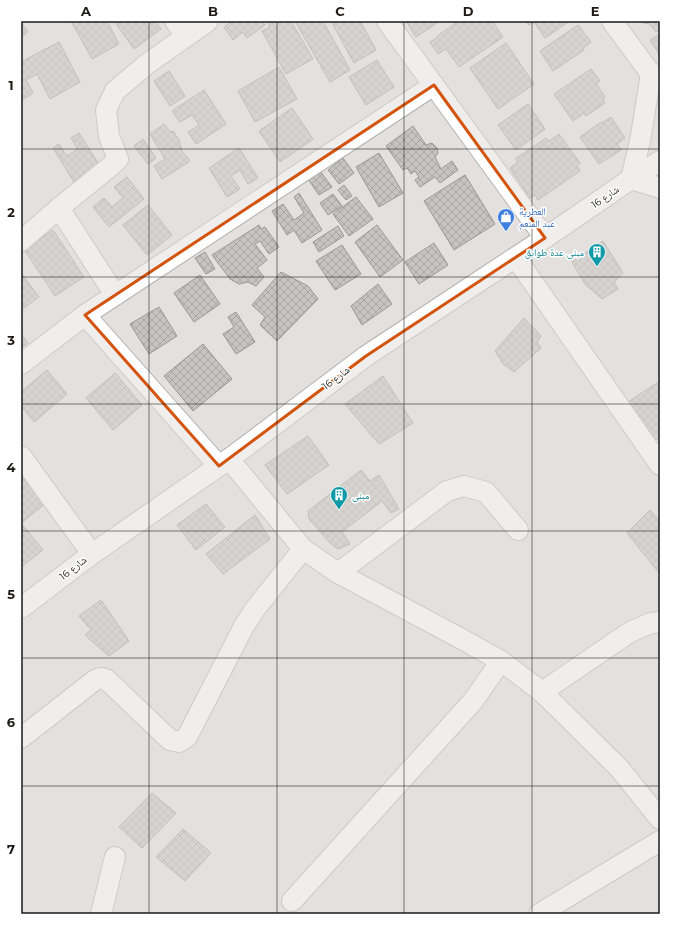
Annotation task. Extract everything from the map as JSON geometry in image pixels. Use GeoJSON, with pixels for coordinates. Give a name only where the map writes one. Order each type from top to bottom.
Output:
{"type":"FeatureCollection","features":[{"type":"Feature","properties":{"kind":"street"},"geometry":{"type":"LineString","coordinates":[[21,241],[118,159],[109,136],[106,110],[115,91],[147,64],[181,28],[208,21]]}},
{"type":"Feature","properties":{"kind":"street"},"geometry":{"type":"LineString","coordinates":[[387,21],[545,238]]}},
{"type":"Feature","properties":{"kind":"street"},"geometry":{"type":"LineString","coordinates":[[612,21],[657,80],[631,179],[660,188]]}},
{"type":"Feature","properties":{"kind":"street"},"geometry":{"type":"LineString","coordinates":[[21,364],[85,315],[434,85]]}},
{"type":"Feature","properties":{"kind":"street","name":"شارع 16"},"geometry":{"type":"LineString","coordinates":[[21,608],[92,554],[224,462],[366,356],[516,258],[631,179],[660,161]]}},
{"type":"Feature","properties":{"kind":"street"},"geometry":{"type":"LineString","coordinates":[[59,208],[115,295]]}},
{"type":"Feature","properties":{"kind":"street"},"geometry":{"type":"LineString","coordinates":[[516,258],[660,465]]}},
{"type":"Feature","properties":{"kind":"street"},"geometry":{"type":"LineString","coordinates":[[85,315],[304,549],[338,574],[501,661],[542,692],[619,768],[660,819]]}},
{"type":"Feature","properties":{"kind":"street"},"geometry":{"type":"LineString","coordinates":[[21,456],[92,554]]}},
{"type":"Feature","properties":{"kind":"street"},"geometry":{"type":"LineString","coordinates":[[338,574],[447,491],[464,486],[486,492],[518,530]]}},
{"type":"Feature","properties":{"kind":"street"},"geometry":{"type":"LineString","coordinates":[[21,738],[95,680],[101,678],[106,679],[170,740],[179,742],[186,736],[244,626],[255,609],[304,549]]}},
{"type":"Feature","properties":{"kind":"street"},"geometry":{"type":"LineString","coordinates":[[542,692],[630,632],[651,623],[660,622]]}},
{"type":"Feature","properties":{"kind":"street"},"geometry":{"type":"LineString","coordinates":[[292,901],[473,701],[501,661]]}},
{"type":"Feature","properties":{"kind":"street"},"geometry":{"type":"LineString","coordinates":[[539,914],[660,841]]}},
{"type":"Feature","properties":{"kind":"street"},"geometry":{"type":"LineString","coordinates":[[101,914],[115,857]]}},
{"type":"Feature","properties":{"kind":"highlighted area"},"geometry":{"type":"Polygon","coordinates":[[[434,85],[545,238],[366,356],[219,466],[85,315],[434,85]]]}},
{"type":"Feature","properties":{"kind":"building"},"geometry":{"type":"Polygon","coordinates":[[[71,21],[107,21],[119,44],[92,59],[71,21]]]}},
{"type":"Feature","properties":{"kind":"building"},"geometry":{"type":"Polygon","coordinates":[[[114,21],[155,21],[161,29],[134,49],[114,21]]]}},
{"type":"Feature","properties":{"kind":"building"},"geometry":{"type":"Polygon","coordinates":[[[232,21],[262,21],[265,25],[247,38],[243,32],[233,40],[224,27],[232,21]]]}},
{"type":"Feature","properties":{"kind":"building"},"geometry":{"type":"Polygon","coordinates":[[[267,21],[291,21],[313,59],[286,74],[262,31],[270,27],[267,21]]]}},
{"type":"Feature","properties":{"kind":"building"},"geometry":{"type":"Polygon","coordinates":[[[295,21],[323,21],[350,70],[330,82],[295,21]]]}},
{"type":"Feature","properties":{"kind":"building"},"geometry":{"type":"Polygon","coordinates":[[[331,21],[360,21],[376,50],[354,63],[331,21]]]}},
{"type":"Feature","properties":{"kind":"building"},"geometry":{"type":"Polygon","coordinates":[[[406,21],[440,21],[416,37],[406,21]]]}},
{"type":"Feature","properties":{"kind":"building"},"geometry":{"type":"Polygon","coordinates":[[[459,21],[492,21],[503,37],[459,67],[446,49],[438,54],[430,42],[459,21]]]}},
{"type":"Feature","properties":{"kind":"building"},"geometry":{"type":"Polygon","coordinates":[[[525,21],[568,22],[545,38],[534,22],[529,25],[525,21]]]}},
{"type":"Feature","properties":{"kind":"building"},"geometry":{"type":"Polygon","coordinates":[[[641,21],[660,21],[660,29],[656,32],[650,24],[643,23],[641,21]]]}},
{"type":"Feature","properties":{"kind":"building"},"geometry":{"type":"Polygon","coordinates":[[[21,22],[28,32],[21,37],[21,22]]]}},
{"type":"Feature","properties":{"kind":"building"},"geometry":{"type":"Polygon","coordinates":[[[578,25],[591,42],[583,48],[584,50],[553,71],[540,51],[578,25]]]}},
{"type":"Feature","properties":{"kind":"building"},"geometry":{"type":"Polygon","coordinates":[[[660,34],[660,55],[650,40],[660,34]]]}},
{"type":"Feature","properties":{"kind":"building"},"geometry":{"type":"Polygon","coordinates":[[[59,42],[80,82],[50,99],[37,74],[26,80],[33,93],[22,100],[21,62],[59,42]]]}},
{"type":"Feature","properties":{"kind":"building"},"geometry":{"type":"Polygon","coordinates":[[[506,43],[534,84],[498,109],[470,68],[506,43]]]}},
{"type":"Feature","properties":{"kind":"building"},"geometry":{"type":"Polygon","coordinates":[[[377,60],[394,87],[366,105],[349,77],[377,60]]]}},
{"type":"Feature","properties":{"kind":"building"},"geometry":{"type":"Polygon","coordinates":[[[279,67],[297,99],[255,122],[238,91],[279,67]]]}},
{"type":"Feature","properties":{"kind":"building"},"geometry":{"type":"Polygon","coordinates":[[[591,69],[600,81],[596,83],[605,97],[603,100],[605,103],[586,116],[584,113],[573,121],[554,94],[591,69]]]}},
{"type":"Feature","properties":{"kind":"building"},"geometry":{"type":"Polygon","coordinates":[[[169,71],[185,96],[170,106],[154,81],[169,71]]]}},
{"type":"Feature","properties":{"kind":"building"},"geometry":{"type":"Polygon","coordinates":[[[204,90],[226,124],[196,144],[188,132],[199,125],[192,115],[180,122],[172,111],[204,90]]]}},
{"type":"Feature","properties":{"kind":"building"},"geometry":{"type":"Polygon","coordinates":[[[528,104],[545,129],[516,150],[498,125],[528,104]]]}},
{"type":"Feature","properties":{"kind":"building"},"geometry":{"type":"Polygon","coordinates":[[[292,108],[313,139],[280,162],[259,131],[292,108]]]}},
{"type":"Feature","properties":{"kind":"building"},"geometry":{"type":"Polygon","coordinates":[[[611,117],[625,138],[617,144],[621,150],[599,164],[580,137],[601,122],[602,123],[611,117]]]}},
{"type":"Feature","properties":{"kind":"building"},"geometry":{"type":"Polygon","coordinates":[[[164,124],[170,132],[173,131],[179,140],[182,151],[190,161],[162,179],[154,166],[165,159],[150,134],[164,124]]]}},
{"type":"Feature","properties":{"kind":"building"},"geometry":{"type":"Polygon","coordinates":[[[413,126],[426,145],[432,143],[437,148],[438,153],[435,157],[441,169],[452,161],[458,170],[440,183],[435,177],[420,187],[415,180],[419,177],[415,171],[411,174],[407,168],[403,170],[386,146],[413,126]]]}},
{"type":"Feature","properties":{"kind":"building"},"geometry":{"type":"Polygon","coordinates":[[[79,133],[100,166],[74,182],[53,148],[59,144],[67,156],[78,149],[71,138],[79,133]]]}},
{"type":"Feature","properties":{"kind":"building"},"geometry":{"type":"Polygon","coordinates":[[[559,134],[580,163],[577,166],[580,171],[538,200],[535,195],[530,198],[510,168],[518,162],[515,159],[546,138],[549,141],[559,134]]]}},
{"type":"Feature","properties":{"kind":"building"},"geometry":{"type":"Polygon","coordinates":[[[143,139],[156,158],[148,164],[134,146],[143,139]]]}},
{"type":"Feature","properties":{"kind":"building"},"geometry":{"type":"Polygon","coordinates":[[[239,148],[258,178],[248,184],[240,170],[231,176],[240,189],[227,197],[209,168],[239,148]]]}},
{"type":"Feature","properties":{"kind":"building"},"geometry":{"type":"Polygon","coordinates":[[[379,153],[403,193],[379,207],[356,167],[379,153]]]}},
{"type":"Feature","properties":{"kind":"building"},"geometry":{"type":"Polygon","coordinates":[[[343,158],[354,173],[339,184],[328,170],[343,158]]]}},
{"type":"Feature","properties":{"kind":"building"},"geometry":{"type":"Polygon","coordinates":[[[320,171],[332,187],[319,195],[308,179],[320,171]]]}},
{"type":"Feature","properties":{"kind":"building"},"geometry":{"type":"Polygon","coordinates":[[[465,175],[495,224],[454,250],[424,201],[465,175]]]}},
{"type":"Feature","properties":{"kind":"building"},"geometry":{"type":"Polygon","coordinates":[[[127,177],[144,199],[109,227],[93,207],[104,198],[112,207],[123,198],[114,187],[127,177]]]}},
{"type":"Feature","properties":{"kind":"building"},"geometry":{"type":"Polygon","coordinates":[[[344,185],[352,196],[346,200],[338,190],[344,185]]]}},
{"type":"Feature","properties":{"kind":"building"},"geometry":{"type":"Polygon","coordinates":[[[299,193],[322,230],[302,243],[294,230],[287,235],[272,211],[283,204],[294,220],[304,213],[294,197],[299,193]]]}},
{"type":"Feature","properties":{"kind":"building"},"geometry":{"type":"Polygon","coordinates":[[[333,194],[342,206],[328,215],[320,203],[333,194]]]}},
{"type":"Feature","properties":{"kind":"building"},"geometry":{"type":"Polygon","coordinates":[[[356,197],[373,219],[349,236],[333,214],[356,197]]]}},
{"type":"Feature","properties":{"kind":"building"},"geometry":{"type":"Polygon","coordinates":[[[148,205],[172,235],[147,255],[123,225],[148,205]]]}},
{"type":"Feature","properties":{"kind":"building"},"geometry":{"type":"Polygon","coordinates":[[[259,225],[261,229],[265,227],[279,247],[269,254],[260,241],[255,244],[267,260],[257,268],[264,277],[256,286],[248,282],[239,284],[230,279],[212,255],[259,225]]]}},
{"type":"Feature","properties":{"kind":"building"},"geometry":{"type":"Polygon","coordinates":[[[377,225],[403,260],[380,277],[355,242],[377,225]]]}},
{"type":"Feature","properties":{"kind":"building"},"geometry":{"type":"Polygon","coordinates":[[[338,226],[344,236],[319,252],[313,242],[338,226]]]}},
{"type":"Feature","properties":{"kind":"building"},"geometry":{"type":"Polygon","coordinates":[[[53,230],[84,277],[55,296],[24,249],[53,230]]]}},
{"type":"Feature","properties":{"kind":"building","name":"مبنى عدة طوابق"},"geometry":{"type":"Polygon","coordinates":[[[603,241],[623,273],[614,282],[618,289],[602,299],[585,284],[572,262],[603,241]]]}},
{"type":"Feature","properties":{"kind":"building"},"geometry":{"type":"Polygon","coordinates":[[[434,243],[448,265],[419,284],[405,262],[434,243]]]}},
{"type":"Feature","properties":{"kind":"building"},"geometry":{"type":"Polygon","coordinates":[[[342,245],[361,274],[335,290],[316,261],[342,245]]]}},
{"type":"Feature","properties":{"kind":"building"},"geometry":{"type":"Polygon","coordinates":[[[205,252],[215,269],[206,274],[195,258],[205,252]]]}},
{"type":"Feature","properties":{"kind":"building"},"geometry":{"type":"Polygon","coordinates":[[[281,272],[308,286],[318,299],[277,341],[260,325],[265,317],[252,305],[281,272]]]}},
{"type":"Feature","properties":{"kind":"building"},"geometry":{"type":"Polygon","coordinates":[[[21,273],[39,297],[21,310],[21,273]]]}},
{"type":"Feature","properties":{"kind":"building"},"geometry":{"type":"Polygon","coordinates":[[[200,275],[220,304],[194,322],[174,293],[200,275]]]}},
{"type":"Feature","properties":{"kind":"building"},"geometry":{"type":"Polygon","coordinates":[[[378,284],[392,304],[362,325],[351,306],[378,284]]]}},
{"type":"Feature","properties":{"kind":"building"},"geometry":{"type":"Polygon","coordinates":[[[159,307],[177,336],[149,354],[130,324],[159,307]]]}},
{"type":"Feature","properties":{"kind":"building"},"geometry":{"type":"Polygon","coordinates":[[[236,312],[255,342],[236,354],[223,334],[234,327],[228,317],[236,312]]]}},
{"type":"Feature","properties":{"kind":"building"},"geometry":{"type":"Polygon","coordinates":[[[524,318],[541,336],[537,342],[541,348],[514,372],[503,364],[495,351],[524,318]]]}},
{"type":"Feature","properties":{"kind":"building"},"geometry":{"type":"Polygon","coordinates":[[[21,334],[28,343],[21,348],[21,334]]]}},
{"type":"Feature","properties":{"kind":"building"},"geometry":{"type":"Polygon","coordinates":[[[203,344],[232,379],[193,411],[164,376],[203,344]]]}},
{"type":"Feature","properties":{"kind":"building"},"geometry":{"type":"Polygon","coordinates":[[[47,370],[67,394],[34,422],[21,406],[21,392],[47,370]]]}},
{"type":"Feature","properties":{"kind":"building"},"geometry":{"type":"Polygon","coordinates":[[[115,373],[142,405],[113,430],[86,398],[115,373]]]}},
{"type":"Feature","properties":{"kind":"building"},"geometry":{"type":"Polygon","coordinates":[[[383,376],[413,423],[379,444],[345,404],[383,376]]]}},
{"type":"Feature","properties":{"kind":"building"},"geometry":{"type":"Polygon","coordinates":[[[660,381],[660,437],[654,441],[628,402],[660,381]]]}},
{"type":"Feature","properties":{"kind":"building"},"geometry":{"type":"Polygon","coordinates":[[[308,436],[329,465],[287,494],[265,465],[308,436]]]}},
{"type":"Feature","properties":{"kind":"building","name":"مبنى"},"geometry":{"type":"Polygon","coordinates":[[[361,470],[370,481],[379,475],[399,509],[391,513],[382,501],[342,532],[350,544],[338,549],[330,543],[309,519],[308,511],[361,470]]]}},
{"type":"Feature","properties":{"kind":"building"},"geometry":{"type":"Polygon","coordinates":[[[21,475],[45,504],[21,523],[21,475]]]}},
{"type":"Feature","properties":{"kind":"building"},"geometry":{"type":"Polygon","coordinates":[[[206,504],[225,527],[196,550],[177,525],[206,504]]]}},
{"type":"Feature","properties":{"kind":"building"},"geometry":{"type":"Polygon","coordinates":[[[650,510],[660,521],[660,574],[627,533],[650,510]]]}},
{"type":"Feature","properties":{"kind":"building"},"geometry":{"type":"Polygon","coordinates":[[[255,515],[270,539],[223,574],[206,554],[255,515]]]}},
{"type":"Feature","properties":{"kind":"building"},"geometry":{"type":"Polygon","coordinates":[[[21,523],[43,550],[21,567],[21,523]]]}},
{"type":"Feature","properties":{"kind":"building"},"geometry":{"type":"Polygon","coordinates":[[[101,600],[129,641],[109,656],[85,635],[91,630],[79,616],[101,600]]]}},
{"type":"Feature","properties":{"kind":"building"},"geometry":{"type":"Polygon","coordinates":[[[152,793],[176,813],[142,848],[119,827],[152,793]]]}},
{"type":"Feature","properties":{"kind":"building"},"geometry":{"type":"Polygon","coordinates":[[[183,829],[211,853],[185,881],[156,857],[183,829]]]}},
{"type":"Feature","properties":{"kind":"place","name":"العطرية عبد المنعم"},"geometry":{"type":"Point","coordinates":[506,232]}},
{"type":"Feature","properties":{"kind":"place","name":"مبنى عدة طوابق"},"geometry":{"type":"Point","coordinates":[597,267]}},
{"type":"Feature","properties":{"kind":"place","name":"مبنى"},"geometry":{"type":"Point","coordinates":[339,510]}}]}
